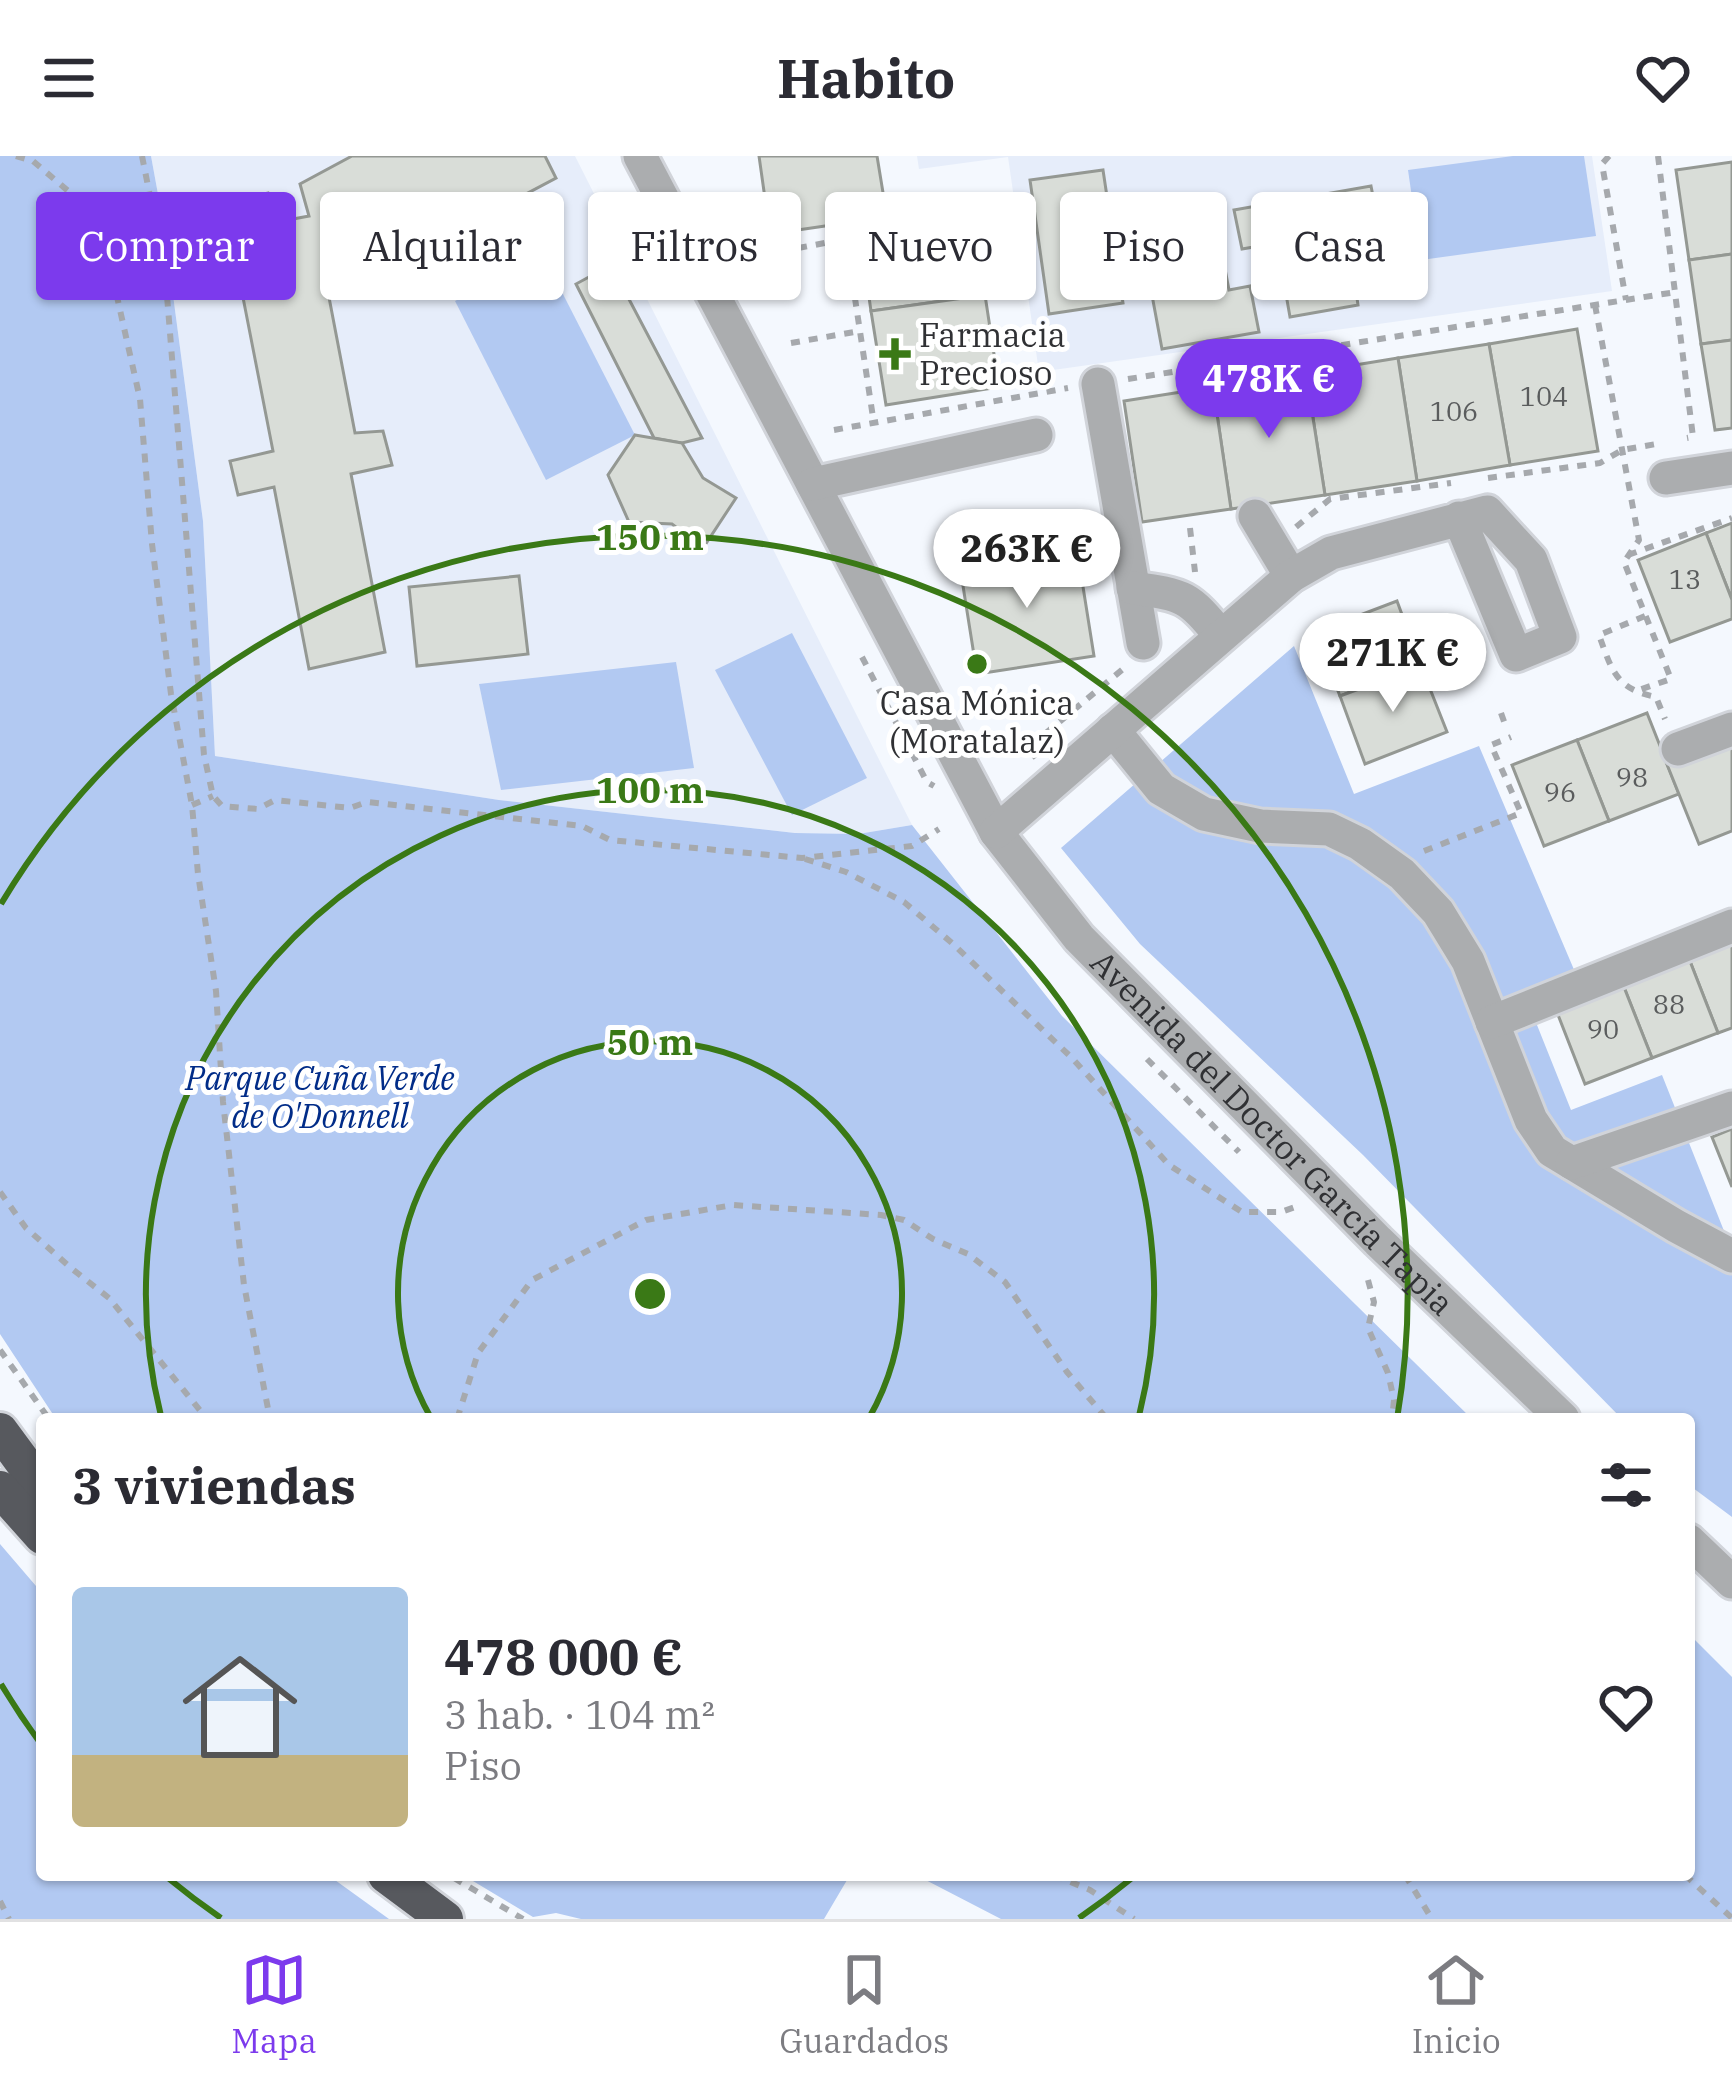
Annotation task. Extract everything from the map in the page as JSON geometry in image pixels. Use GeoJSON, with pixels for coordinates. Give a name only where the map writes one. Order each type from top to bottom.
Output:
{"type":"FeatureCollection","features":[{"type":"Feature","properties":{"kind":"highway"},"geometry":{"type":"LineString","coordinates":[[0,1431],[36,1480]]}},
{"type":"Feature","properties":{"kind":"highway"},"geometry":{"type":"LineString","coordinates":[[0,1489],[36,1529]]}},
{"type":"Feature","properties":{"kind":"highway"},"geometry":{"type":"LineString","coordinates":[[394,1881],[445,1919]]}},
{"type":"Feature","properties":{"kind":"street","name":"Avenida del Doctor García Tapia"},"geometry":{"type":"LineString","coordinates":[[640,156],[996,832],[1078,938],[1378,1241],[1557,1413]]}},
{"type":"Feature","properties":{"kind":"street"},"geometry":{"type":"LineString","coordinates":[[1098,383],[1143,643]]}},
{"type":"Feature","properties":{"kind":"street"},"geometry":{"type":"LineString","coordinates":[[813,484],[1036,435]]}},
{"type":"Feature","properties":{"kind":"street"},"geometry":{"type":"LineString","coordinates":[[1666,478],[1732,468]]}},
{"type":"Feature","properties":{"kind":"street"},"geometry":{"type":"LineString","coordinates":[[1255,516],[1291,576]]}},
{"type":"Feature","properties":{"kind":"street"},"geometry":{"type":"LineString","coordinates":[[996,832],[1291,576],[1331,554],[1459,518]]}},
{"type":"Feature","properties":{"kind":"street"},"geometry":{"type":"LineString","coordinates":[[1133,588],[1178,594],[1222,636]]}},
{"type":"Feature","properties":{"kind":"street"},"geometry":{"type":"LineString","coordinates":[[1678,749],[1732,729]]}},
{"type":"Feature","properties":{"kind":"street"},"geometry":{"type":"LineString","coordinates":[[1113,730],[1161,789],[1204,814],[1260,826],[1329,829],[1402,874],[1438,912],[1468,961],[1531,1120],[1552,1150],[1732,1256]]}},
{"type":"Feature","properties":{"kind":"street"},"geometry":{"type":"LineString","coordinates":[[1492,1022],[1732,926]]}},
{"type":"Feature","properties":{"kind":"street"},"geometry":{"type":"LineString","coordinates":[[1572,1163],[1732,1108]]}},
{"type":"Feature","properties":{"kind":"street"},"geometry":{"type":"LineString","coordinates":[[1695,1547],[1732,1582]]}},
{"type":"Feature","properties":{"kind":"path"},"geometry":{"type":"LineString","coordinates":[[16,156],[33,161],[69,192]]}},
{"type":"Feature","properties":{"kind":"path"},"geometry":{"type":"LineString","coordinates":[[142,156],[149,192]]}},
{"type":"Feature","properties":{"kind":"path"},"geometry":{"type":"LineString","coordinates":[[1609,156],[1602,164],[1626,300]]}},
{"type":"Feature","properties":{"kind":"path"},"geometry":{"type":"LineString","coordinates":[[1658,156],[1694,437],[1676,440]]}},
{"type":"Feature","properties":{"kind":"path"},"geometry":{"type":"LineString","coordinates":[[801,247],[846,239],[874,424]]}},
{"type":"Feature","properties":{"kind":"path"},"geometry":{"type":"LineString","coordinates":[[834,430],[998,399],[1676,292]]}},
{"type":"Feature","properties":{"kind":"path"},"geometry":{"type":"LineString","coordinates":[[117,300],[140,399],[152,544],[215,992],[244,1285],[269,1413]]}},
{"type":"Feature","properties":{"kind":"path"},"geometry":{"type":"LineString","coordinates":[[167,300],[205,755],[213,796],[222,806],[258,809],[274,800],[350,808],[367,802],[582,826],[610,841],[802,858],[912,846],[939,829]]}},
{"type":"Feature","properties":{"kind":"path"},"geometry":{"type":"LineString","coordinates":[[1594,305],[1639,540],[1624,562],[1671,679],[1633,692]]}},
{"type":"Feature","properties":{"kind":"path"},"geometry":{"type":"LineString","coordinates":[[791,343],[860,332]]}},
{"type":"Feature","properties":{"kind":"path"},"geometry":{"type":"LineString","coordinates":[[1505,476],[1600,463],[1622,450],[1658,444]]}},
{"type":"Feature","properties":{"kind":"path"},"geometry":{"type":"LineString","coordinates":[[1628,555],[1732,518]]}},
{"type":"Feature","properties":{"kind":"path"},"geometry":{"type":"LineString","coordinates":[[1645,616],[1599,635],[1617,678],[1633,692],[1656,697],[1678,749]]}},
{"type":"Feature","properties":{"kind":"path"},"geometry":{"type":"LineString","coordinates":[[1501,713],[1506,727]]}},
{"type":"Feature","properties":{"kind":"path"},"geometry":{"type":"LineString","coordinates":[[1425,851],[1521,813],[1491,745],[1511,736]]}},
{"type":"Feature","properties":{"kind":"path"},"geometry":{"type":"LineString","coordinates":[[192,805],[213,796]]}},
{"type":"Feature","properties":{"kind":"path"},"geometry":{"type":"LineString","coordinates":[[802,858],[846,872],[904,902],[1072,1058],[1169,1166],[1242,1212],[1281,1212],[1295,1207]]}},
{"type":"Feature","properties":{"kind":"path"},"geometry":{"type":"LineString","coordinates":[[0,1192],[26,1228],[109,1298],[142,1334],[202,1413]]}},
{"type":"Feature","properties":{"kind":"path"},"geometry":{"type":"LineString","coordinates":[[459,1413],[478,1353],[532,1280],[646,1220],[733,1205],[904,1220],[968,1254],[1005,1282],[1067,1372],[1102,1413]]}},
{"type":"Feature","properties":{"kind":"path"},"geometry":{"type":"LineString","coordinates":[[1369,1318],[1368,1328],[1388,1373],[1393,1413]]}},
{"type":"Feature","properties":{"kind":"path"},"geometry":{"type":"LineString","coordinates":[[0,1350],[45,1413]]}},
{"type":"Feature","properties":{"kind":"path"},"geometry":{"type":"LineString","coordinates":[[458,1881],[523,1919]]}},
{"type":"Feature","properties":{"kind":"path"},"geometry":{"type":"LineString","coordinates":[[1068,1881],[1134,1919]]}},
{"type":"Feature","properties":{"kind":"path"},"geometry":{"type":"LineString","coordinates":[[1409,1881],[1432,1919]]}},
{"type":"Feature","properties":{"kind":"path"},"geometry":{"type":"LineString","coordinates":[[1692,1881],[1732,1918]]}},
{"type":"Feature","properties":{"kind":"path"},"geometry":{"type":"LineString","coordinates":[[0,1901],[9,1919]]}},
{"type":"Feature","properties":{"kind":"shaded area"},"geometry":{"type":"Polygon","coordinates":[[[151,156],[575,156],[593,192],[588,192],[588,300],[648,300],[912,825],[858,834],[795,833],[499,800],[215,756],[203,521],[174,300],[296,300],[296,192],[158,192],[151,156]]]}},
{"type":"Feature","properties":{"kind":"shaded area"},"geometry":{"type":"Polygon","coordinates":[[[917,156],[1592,156],[1612,291],[1039,372],[1029,300],[1036,300],[1036,192],[1013,192],[1008,157],[919,169],[917,156]]]}},
{"type":"Feature","properties":{"kind":"green space","name":"Parque Cuña Verde de O'Donnell"},"geometry":{"type":"Polygon","coordinates":[[[0,156],[151,156],[158,192],[36,192],[36,300],[174,300],[203,521],[215,756],[499,800],[795,833],[858,834],[912,825],[1062,1016],[1466,1413],[52,1413],[0,1334],[0,156]]]}},
{"type":"Feature","properties":{"kind":"green space"},"geometry":{"type":"Polygon","coordinates":[[[1513,156],[1584,156],[1596,236],[1428,259],[1428,192],[1411,192],[1408,170],[1513,156]]]}},
{"type":"Feature","properties":{"kind":"green space"},"geometry":{"type":"Polygon","coordinates":[[[564,296],[635,435],[546,480],[455,301],[564,300],[564,296]]]}},
{"type":"Feature","properties":{"kind":"green space"},"geometry":{"type":"Polygon","coordinates":[[[792,633],[867,778],[792,815],[715,670],[792,633]]]}},
{"type":"Feature","properties":{"kind":"green space"},"geometry":{"type":"Polygon","coordinates":[[[1294,646],[1354,794],[1479,746],[1575,972],[1525,995],[1571,1110],[1662,1075],[1732,1251],[1732,1517],[1695,1489],[1695,1413],[1616,1413],[1363,1155],[1140,944],[1061,848],[1294,646]]]}},
{"type":"Feature","properties":{"kind":"green space"},"geometry":{"type":"Polygon","coordinates":[[[676,662],[694,768],[501,790],[479,684],[676,662]]]}},
{"type":"Feature","properties":{"kind":"green space"},"geometry":{"type":"Polygon","coordinates":[[[0,1544],[36,1586],[36,1881],[336,1881],[389,1919],[0,1919],[0,1544]]]}},
{"type":"Feature","properties":{"kind":"green space"},"geometry":{"type":"Polygon","coordinates":[[[1695,1640],[1732,1677],[1732,1919],[1001,1919],[928,1881],[1695,1881],[1695,1640]]]}},
{"type":"Feature","properties":{"kind":"green space"},"geometry":{"type":"Polygon","coordinates":[[[473,1881],[846,1881],[824,1919],[581,1919],[556,1913],[533,1917],[473,1881]]]}},
{"type":"Feature","properties":{"kind":"building"},"geometry":{"type":"Polygon","coordinates":[[[352,156],[545,156],[556,178],[530,192],[320,192],[320,300],[330,300],[355,433],[383,431],[392,465],[351,474],[385,652],[309,669],[274,487],[238,495],[230,461],[273,451],[244,300],[296,300],[296,218],[309,216],[300,184],[352,156]]]}},
{"type":"Feature","properties":{"kind":"building"},"geometry":{"type":"Polygon","coordinates":[[[759,156],[877,156],[883,192],[825,192],[825,226],[801,229],[801,192],[764,192],[759,156]]]}},
{"type":"Feature","properties":{"kind":"building"},"geometry":{"type":"Polygon","coordinates":[[[1732,162],[1732,254],[1689,260],[1676,170],[1732,162]]]}},
{"type":"Feature","properties":{"kind":"building"},"geometry":{"type":"Polygon","coordinates":[[[1103,170],[1106,192],[1060,192],[1060,300],[1123,303],[1049,314],[1036,192],[1032,192],[1030,180],[1103,170]]]}},
{"type":"Feature","properties":{"kind":"building"},"geometry":{"type":"Polygon","coordinates":[[[1371,186],[1372,192],[1337,192],[1371,186]]]}},
{"type":"Feature","properties":{"kind":"building"},"geometry":{"type":"Polygon","coordinates":[[[1251,207],[1251,247],[1242,249],[1234,210],[1251,207]]]}},
{"type":"Feature","properties":{"kind":"building"},"geometry":{"type":"Polygon","coordinates":[[[1732,254],[1732,340],[1701,344],[1689,260],[1732,254]]]}},
{"type":"Feature","properties":{"kind":"building"},"geometry":{"type":"Polygon","coordinates":[[[588,277],[588,300],[629,300],[702,438],[682,443],[654,438],[576,284],[588,277]]]}},
{"type":"Feature","properties":{"kind":"building"},"geometry":{"type":"Polygon","coordinates":[[[1227,279],[1229,290],[1250,286],[1259,332],[1162,349],[1153,300],[1227,300],[1227,279]]]}},
{"type":"Feature","properties":{"kind":"building"},"geometry":{"type":"Polygon","coordinates":[[[869,300],[949,300],[871,311],[869,300]]]}},
{"type":"Feature","properties":{"kind":"building"},"geometry":{"type":"Polygon","coordinates":[[[986,300],[999,387],[886,405],[871,311],[986,300]]]}},
{"type":"Feature","properties":{"kind":"building"},"geometry":{"type":"Polygon","coordinates":[[[1287,300],[1357,300],[1358,305],[1290,317],[1287,300]]]}},
{"type":"Feature","properties":{"kind":"building"},"geometry":{"type":"Polygon","coordinates":[[[1577,329],[1598,451],[1510,465],[1489,344],[1577,329]]]}},
{"type":"Feature","properties":{"kind":"building"},"geometry":{"type":"Polygon","coordinates":[[[1732,340],[1732,428],[1715,430],[1701,344],[1732,340]]]}},
{"type":"Feature","properties":{"kind":"building"},"geometry":{"type":"Polygon","coordinates":[[[1489,344],[1510,465],[1417,481],[1398,358],[1489,344]]]}},
{"type":"Feature","properties":{"kind":"building"},"geometry":{"type":"Polygon","coordinates":[[[1398,358],[1417,481],[1325,495],[1306,373],[1398,358]]]}},
{"type":"Feature","properties":{"kind":"building"},"geometry":{"type":"Polygon","coordinates":[[[1306,373],[1325,495],[1231,509],[1213,387],[1306,373]]]}},
{"type":"Feature","properties":{"kind":"building"},"geometry":{"type":"Polygon","coordinates":[[[1213,387],[1231,509],[1142,522],[1124,401],[1213,387]]]}},
{"type":"Feature","properties":{"kind":"building"},"geometry":{"type":"Polygon","coordinates":[[[635,435],[682,443],[703,478],[736,498],[703,548],[672,524],[629,522],[608,475],[635,435]]]}},
{"type":"Feature","properties":{"kind":"building"},"geometry":{"type":"Polygon","coordinates":[[[1732,523],[1732,600],[1706,533],[1732,523]]]}},
{"type":"Feature","properties":{"kind":"building"},"geometry":{"type":"Polygon","coordinates":[[[1706,533],[1732,600],[1732,619],[1670,642],[1638,560],[1706,533]]]}},
{"type":"Feature","properties":{"kind":"building"},"geometry":{"type":"Polygon","coordinates":[[[1077,549],[1094,656],[977,674],[960,567],[1077,549]]]}},
{"type":"Feature","properties":{"kind":"building"},"geometry":{"type":"Polygon","coordinates":[[[519,576],[528,654],[417,666],[409,587],[519,576]]]}},
{"type":"Feature","properties":{"kind":"building"},"geometry":{"type":"Polygon","coordinates":[[[1397,601],[1421,666],[1340,696],[1315,632],[1397,601]]]}},
{"type":"Feature","properties":{"kind":"building"},"geometry":{"type":"Polygon","coordinates":[[[1421,666],[1447,732],[1365,764],[1340,696],[1421,666]]]}},
{"type":"Feature","properties":{"kind":"building"},"geometry":{"type":"Polygon","coordinates":[[[1647,713],[1679,794],[1609,821],[1577,740],[1647,713]]]}},
{"type":"Feature","properties":{"kind":"building"},"geometry":{"type":"Polygon","coordinates":[[[1732,737],[1732,831],[1699,844],[1666,762],[1732,737]]]}},
{"type":"Feature","properties":{"kind":"building"},"geometry":{"type":"Polygon","coordinates":[[[1577,740],[1609,821],[1544,846],[1512,765],[1577,740]]]}},
{"type":"Feature","properties":{"kind":"building"},"geometry":{"type":"Polygon","coordinates":[[[1732,933],[1732,1028],[1718,1033],[1686,951],[1732,933]]]}},
{"type":"Feature","properties":{"kind":"building"},"geometry":{"type":"Polygon","coordinates":[[[1686,951],[1718,1033],[1652,1058],[1620,977],[1686,951]]]}},
{"type":"Feature","properties":{"kind":"building"},"geometry":{"type":"Polygon","coordinates":[[[1620,977],[1652,1058],[1585,1084],[1553,1002],[1620,977]]]}},
{"type":"Feature","properties":{"kind":"building"},"geometry":{"type":"Polygon","coordinates":[[[1732,1129],[1732,1187],[1712,1137],[1732,1129]]]}},
{"type":"Feature","properties":{"kind":"place","name":"Farmacia Precioso"},"geometry":{"type":"Point","coordinates":[895,354]}},
{"type":"Feature","properties":{"kind":"place","name":"Casa Mónica (Moratalaz)"},"geometry":{"type":"Point","coordinates":[977,664]}}]}
